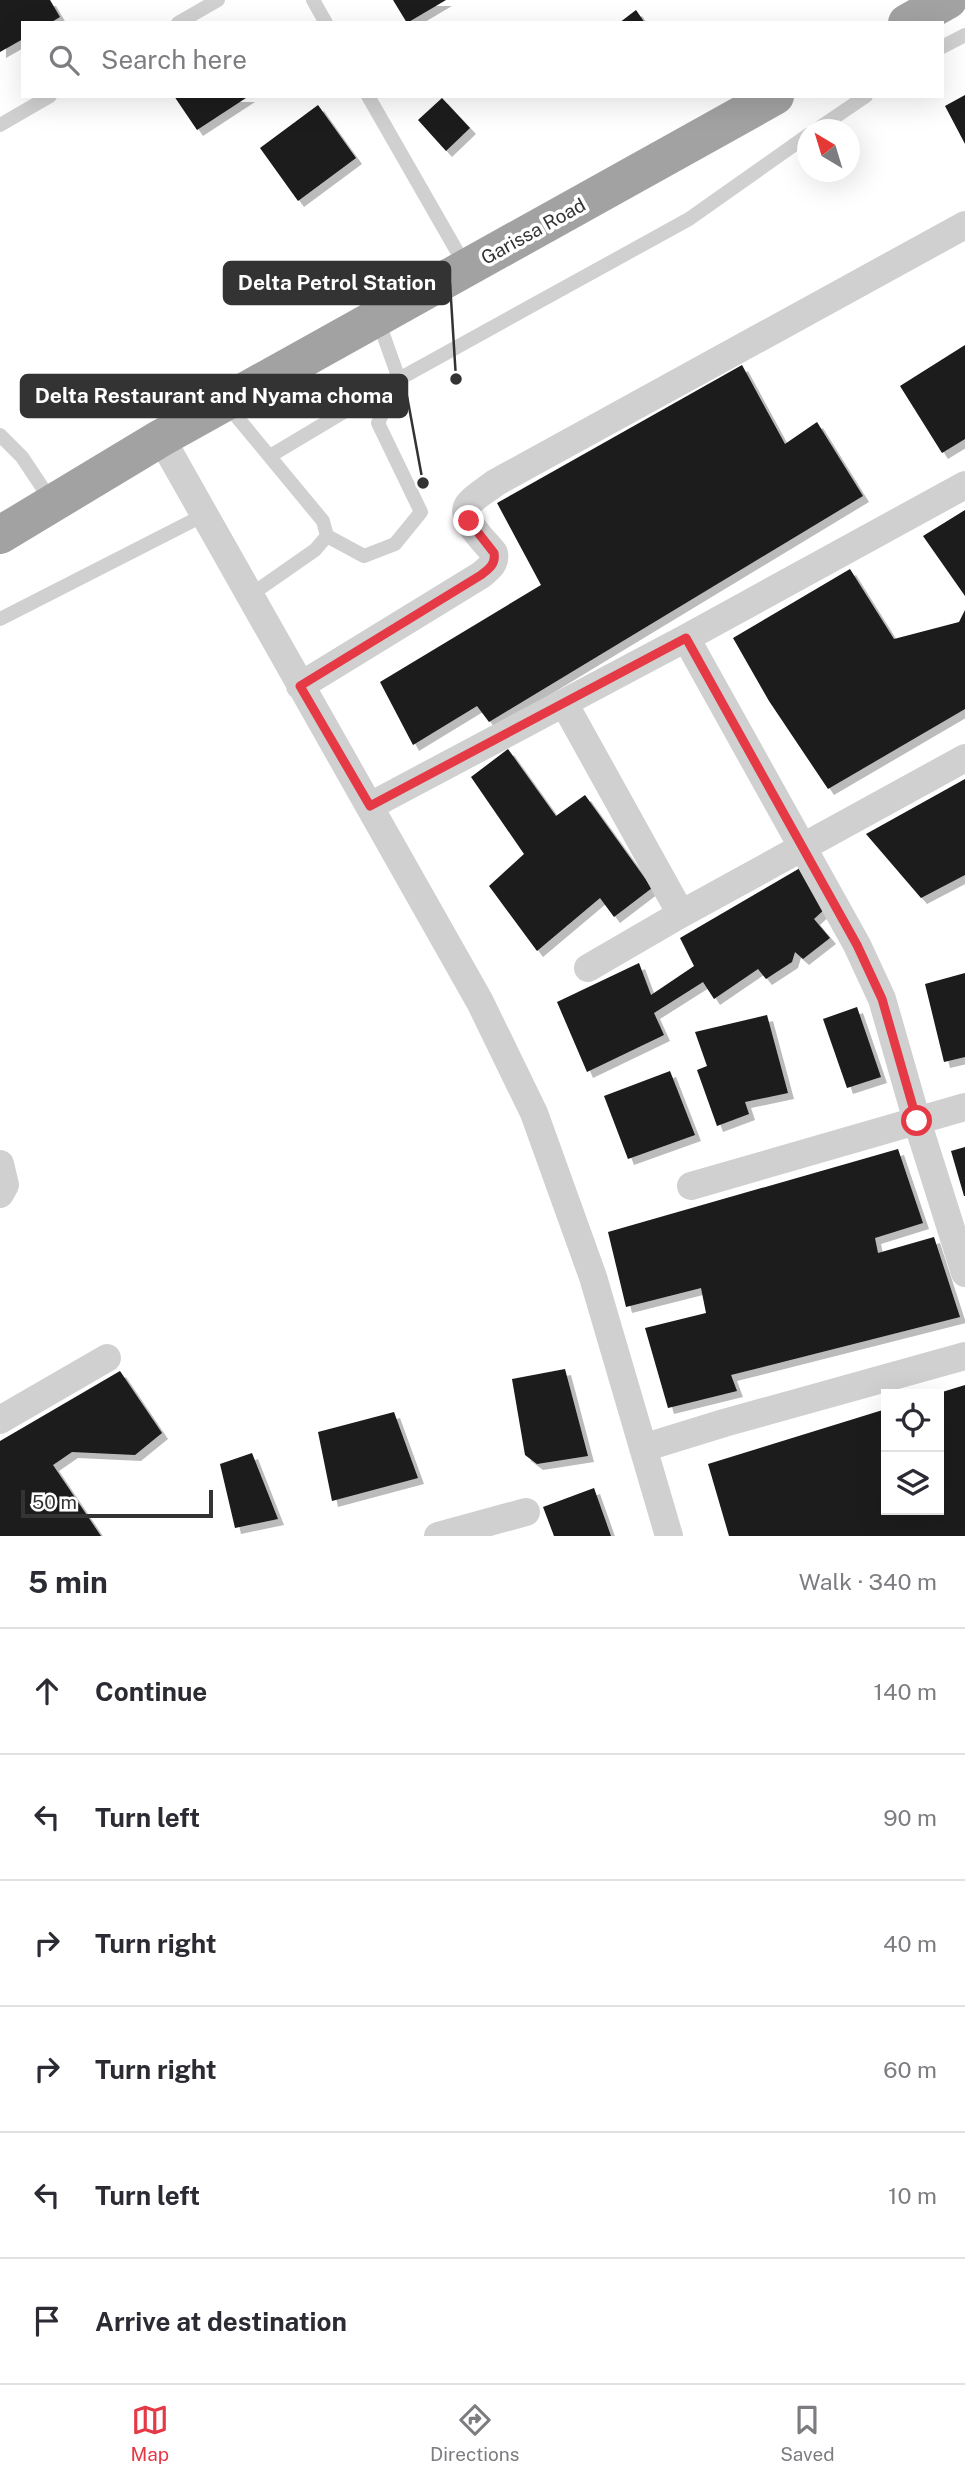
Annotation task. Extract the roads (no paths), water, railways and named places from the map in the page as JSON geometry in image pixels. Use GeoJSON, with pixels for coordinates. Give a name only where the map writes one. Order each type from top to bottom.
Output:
{"type":"FeatureCollection","features":[{"type":"Feature","properties":{"kind":"highway"},"geometry":{"type":"LineString","coordinates":[[911,21],[948,0]]}},
{"type":"Feature","properties":{"kind":"highway","name":"Garissa Road"},"geometry":{"type":"LineString","coordinates":[[0,535],[161,438],[771,98]]}},
{"type":"Feature","properties":{"kind":"street"},"geometry":{"type":"LineString","coordinates":[[300,686],[491,567],[495,559],[494,553],[469,521],[466,511],[469,503],[495,483],[965,225]]}},
{"type":"Feature","properties":{"kind":"street"},"geometry":{"type":"LineString","coordinates":[[161,438],[480,1002],[534,1113],[593,1277],[668,1536]]}},
{"type":"Feature","properties":{"kind":"street"},"geometry":{"type":"LineString","coordinates":[[370,806],[686,638],[965,485]]}},
{"type":"Feature","properties":{"kind":"street"},"geometry":{"type":"LineString","coordinates":[[686,638],[857,945],[882,999],[965,1273]]}},
{"type":"Feature","properties":{"kind":"street"},"geometry":{"type":"LineString","coordinates":[[564,703],[681,914]]}},
{"type":"Feature","properties":{"kind":"street"},"geometry":{"type":"LineString","coordinates":[[588,968],[965,758]]}},
{"type":"Feature","properties":{"kind":"street"},"geometry":{"type":"LineString","coordinates":[[691,1186],[965,1107]]}},
{"type":"Feature","properties":{"kind":"street"},"geometry":{"type":"LineString","coordinates":[[0,1164],[5,1185],[0,1194]]}},
{"type":"Feature","properties":{"kind":"street"},"geometry":{"type":"LineString","coordinates":[[643,1448],[965,1356]]}},
{"type":"Feature","properties":{"kind":"street"},"geometry":{"type":"LineString","coordinates":[[0,1420],[107,1358]]}},
{"type":"Feature","properties":{"kind":"street"},"geometry":{"type":"LineString","coordinates":[[438,1536],[526,1511]]}},
{"type":"Feature","properties":{"kind":"lane"},"geometry":{"type":"LineString","coordinates":[[181,21],[218,0]]}},
{"type":"Feature","properties":{"kind":"lane"},"geometry":{"type":"LineString","coordinates":[[313,0],[325,21]]}},
{"type":"Feature","properties":{"kind":"lane"},"geometry":{"type":"LineString","coordinates":[[944,46],[965,35]]}},
{"type":"Feature","properties":{"kind":"lane"},"geometry":{"type":"LineString","coordinates":[[0,125],[47,98]]}},
{"type":"Feature","properties":{"kind":"lane"},"geometry":{"type":"LineString","coordinates":[[369,98],[467,268]]}},
{"type":"Feature","properties":{"kind":"lane"},"geometry":{"type":"LineString","coordinates":[[832,119],[863,98]]}},
{"type":"Feature","properties":{"kind":"lane"},"geometry":{"type":"LineString","coordinates":[[270,456],[399,379],[689,219],[797,142]]}},
{"type":"Feature","properties":{"kind":"lane"},"geometry":{"type":"LineString","coordinates":[[226,403],[323,521],[327,536],[364,556],[395,544],[421,512],[377,423],[399,379],[377,318]]}},
{"type":"Feature","properties":{"kind":"lane"},"geometry":{"type":"LineString","coordinates":[[0,435],[22,457],[53,503]]}},
{"type":"Feature","properties":{"kind":"lane"},"geometry":{"type":"LineString","coordinates":[[0,619],[204,515]]}},
{"type":"Feature","properties":{"kind":"lane"},"geometry":{"type":"LineString","coordinates":[[250,596],[315,550],[327,536]]}},
{"type":"Feature","properties":{"kind":"place","name":"Delta Petrol Station"},"geometry":{"type":"Point","coordinates":[456,379]}},
{"type":"Feature","properties":{"kind":"place","name":"Delta Restaurant and Nyama choma"},"geometry":{"type":"Point","coordinates":[423,483]}}]}
